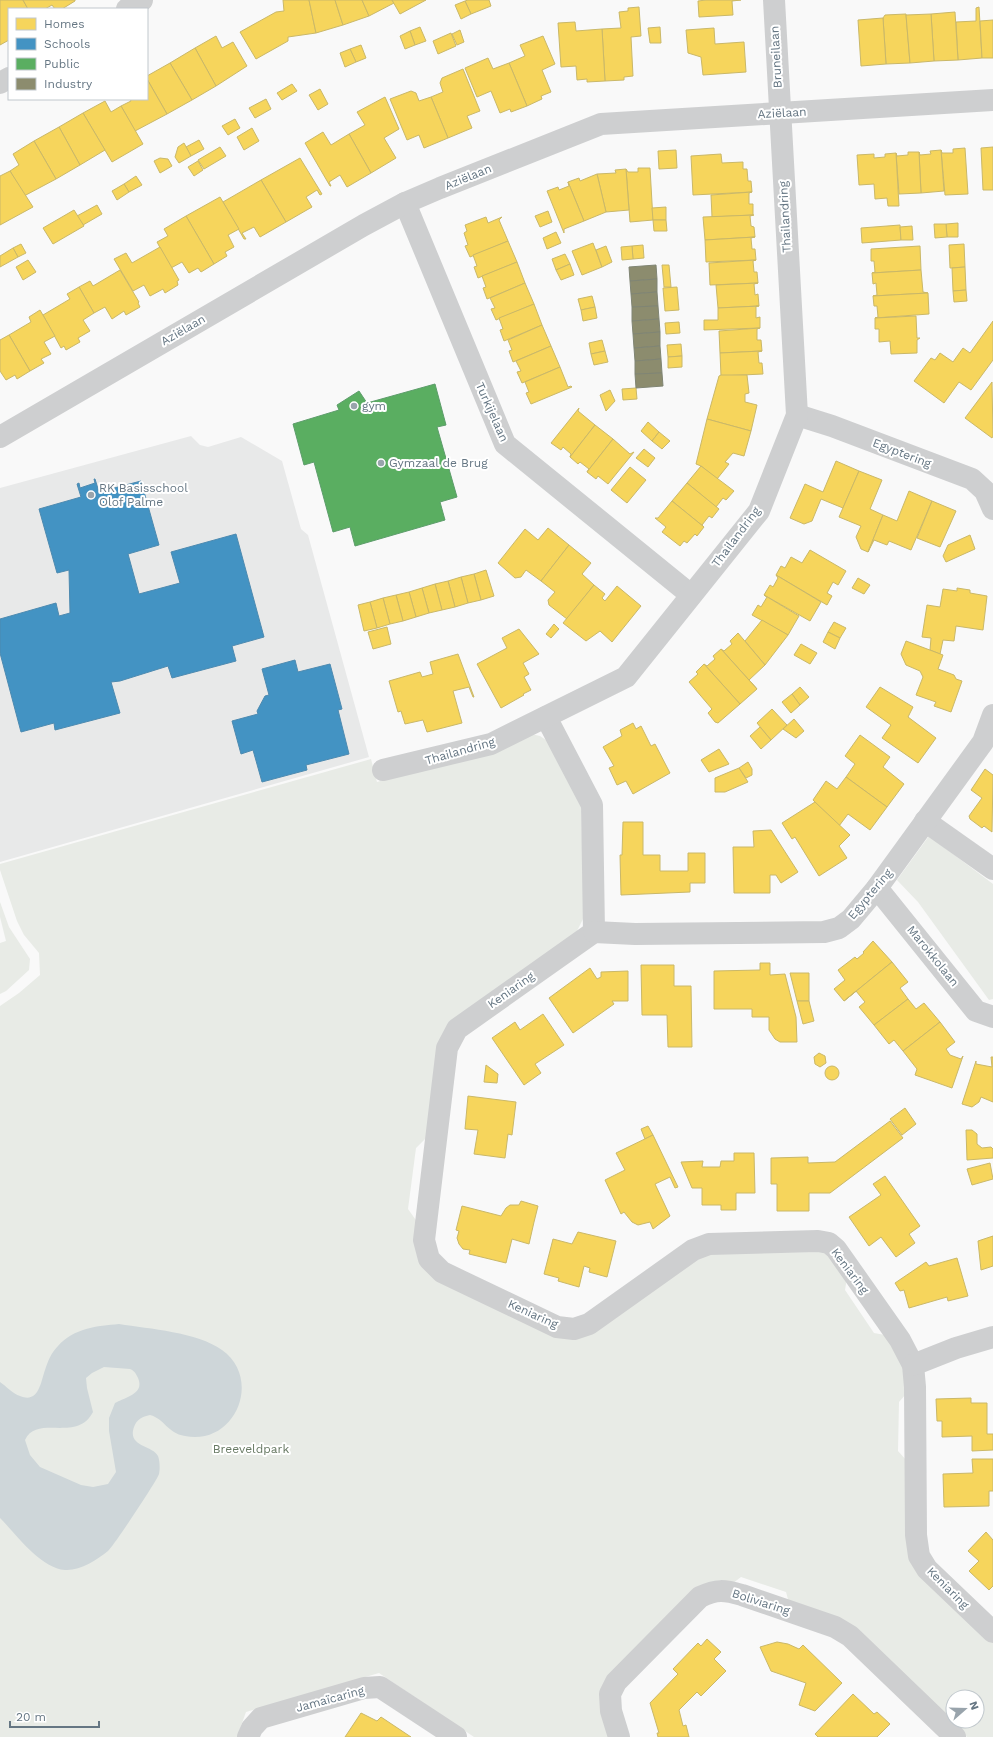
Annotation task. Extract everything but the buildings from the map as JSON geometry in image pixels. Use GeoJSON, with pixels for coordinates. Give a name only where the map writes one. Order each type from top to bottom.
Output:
{"type":"FeatureCollection","features":[{"type":"Feature","properties":{"kind":"street"},"geometry":{"type":"LineString","coordinates":[[129,8],[142,0]]}},
{"type":"Feature","properties":{"kind":"street","name":"Bruneilaan"},"geometry":{"type":"LineString","coordinates":[[774,0],[779,113]]}},
{"type":"Feature","properties":{"kind":"street","name":"Aziëlaan"},"geometry":{"type":"LineString","coordinates":[[0,437],[405,203],[602,124],[993,100]]}},
{"type":"Feature","properties":{"kind":"street","name":"Thailandring"},"geometry":{"type":"LineString","coordinates":[[383,770],[491,744],[626,677],[759,510],[797,415],[779,113]]}},
{"type":"Feature","properties":{"kind":"street","name":"Turkijelaan"},"geometry":{"type":"LineString","coordinates":[[405,203],[505,444],[691,595]]}},
{"type":"Feature","properties":{"kind":"street","name":"Egyptering"},"geometry":{"type":"LineString","coordinates":[[797,415],[832,426],[972,479],[986,491],[993,509]]}},
{"type":"Feature","properties":{"kind":"street","name":"Egyptering"},"geometry":{"type":"LineString","coordinates":[[594,932],[635,934],[824,932],[839,928],[851,919],[877,888],[926,821],[983,742],[993,715]]}},
{"type":"Feature","properties":{"kind":"street"},"geometry":{"type":"LineString","coordinates":[[546,717],[592,805],[594,932]]}},
{"type":"Feature","properties":{"kind":"street"},"geometry":{"type":"LineString","coordinates":[[926,821],[993,869]]}},
{"type":"Feature","properties":{"kind":"street","name":"Marokkolaan"},"geometry":{"type":"LineString","coordinates":[[877,888],[976,1011],[993,1017]]}},
{"type":"Feature","properties":{"kind":"street","name":"Keniaring"},"geometry":{"type":"LineString","coordinates":[[594,932],[457,1029],[447,1048],[424,1240],[429,1259],[442,1272],[557,1327],[574,1329],[589,1324],[693,1250],[708,1244],[818,1240],[829,1243],[836,1249],[900,1340],[913,1365],[915,1387],[916,1535],[919,1556],[927,1569],[993,1632]]}},
{"type":"Feature","properties":{"kind":"street"},"geometry":{"type":"LineString","coordinates":[[913,1365],[956,1348],[993,1338]]}},
{"type":"Feature","properties":{"kind":"street","name":"Boliviaring"},"geometry":{"type":"LineString","coordinates":[[619,1737],[611,1711],[610,1694],[616,1682],[700,1597],[714,1590],[742,1595],[835,1628],[850,1636],[956,1737]]}},
{"type":"Feature","properties":{"kind":"street","name":"Jamaïcaring"},"geometry":{"type":"LineString","coordinates":[[248,1737],[252,1728],[261,1718],[364,1688],[380,1687],[456,1737]]}},
{"type":"Feature","properties":{"kind":"shaded area"},"geometry":{"type":"Polygon","coordinates":[[[191,436],[200,445],[208,447],[241,437],[282,461],[301,529],[308,535],[369,757],[0,862],[0,488],[191,436]]]}},
{"type":"Feature","properties":{"kind":"shaded area"},"geometry":{"type":"Polygon","coordinates":[[[119,1324],[187,1335],[212,1344],[222,1350],[234,1362],[241,1377],[241,1393],[238,1408],[229,1421],[218,1431],[203,1436],[185,1436],[179,1434],[150,1415],[138,1420],[134,1427],[134,1438],[141,1445],[155,1452],[158,1456],[160,1465],[159,1474],[135,1513],[108,1551],[94,1561],[76,1569],[65,1570],[56,1568],[38,1557],[30,1550],[0,1518],[0,1382],[17,1395],[26,1398],[31,1397],[38,1390],[47,1363],[52,1354],[64,1340],[71,1335],[86,1329],[119,1324]],[[104,1367],[86,1378],[93,1412],[86,1421],[77,1426],[68,1428],[38,1429],[31,1433],[25,1440],[30,1455],[40,1467],[81,1485],[93,1487],[108,1484],[116,1472],[109,1431],[109,1418],[115,1403],[133,1394],[139,1388],[138,1378],[130,1369],[104,1367]]]}},
{"type":"Feature","properties":{"kind":"green space","name":"Breeveldpark"},"geometry":{"type":"Polygon","coordinates":[[[531,734],[540,736],[549,742],[581,804],[584,917],[576,933],[454,1022],[427,1137],[416,1148],[408,1209],[418,1223],[417,1245],[552,1334],[702,1253],[827,1252],[847,1278],[845,1290],[874,1333],[885,1335],[903,1361],[906,1394],[899,1402],[898,1451],[907,1461],[907,1544],[993,1642],[993,1737],[967,1737],[959,1729],[985,1729],[985,1689],[945,1689],[945,1716],[859,1634],[789,1603],[786,1592],[741,1577],[608,1679],[612,1737],[474,1737],[379,1673],[246,1712],[237,1737],[0,1737],[0,1006],[19,993],[40,975],[39,953],[24,935],[17,921],[0,870],[0,864],[371,759],[377,782],[496,749],[531,734]]]}},
{"type":"Feature","properties":{"kind":"green space"},"geometry":{"type":"Polygon","coordinates":[[[929,836],[993,884],[993,999],[989,1000],[918,902],[897,880],[929,836]]]}},
{"type":"Feature","properties":{"kind":"green space"},"geometry":{"type":"Polygon","coordinates":[[[0,902],[9,927],[30,959],[29,970],[6,991],[0,994],[0,943],[6,941],[0,917],[0,902]]]}},
{"type":"Feature","properties":{"kind":"place","name":"gym"},"geometry":{"type":"Point","coordinates":[354,406]}},
{"type":"Feature","properties":{"kind":"place","name":"Gymzaal de Brug"},"geometry":{"type":"Point","coordinates":[381,463]}},
{"type":"Feature","properties":{"kind":"place","name":"RK Basisschool Olof Palme"},"geometry":{"type":"Point","coordinates":[91,495]}}]}
